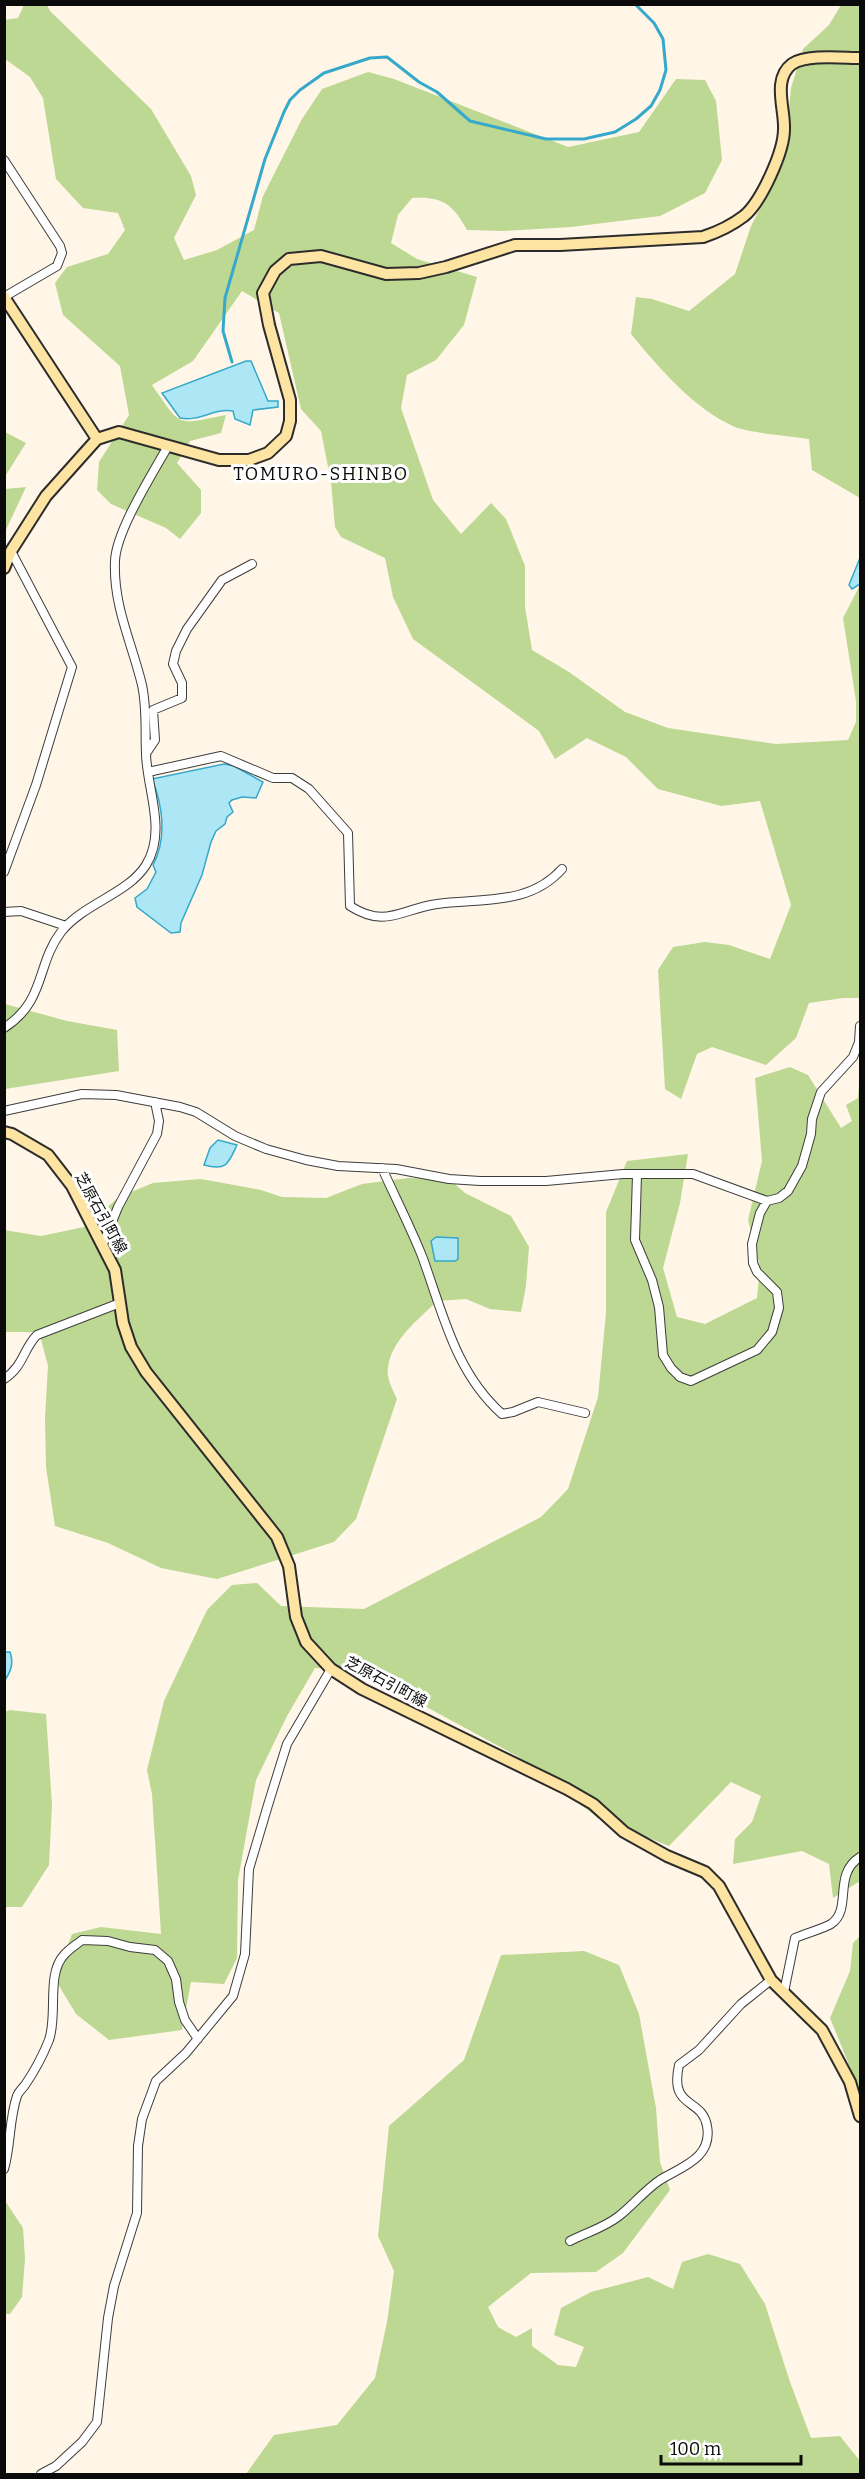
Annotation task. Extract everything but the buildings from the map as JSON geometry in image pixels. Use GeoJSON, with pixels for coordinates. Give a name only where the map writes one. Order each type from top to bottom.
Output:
{"type":"FeatureCollection","features":[{"type":"Feature","properties":{"kind":"street"},"geometry":{"type":"LineString","coordinates":[[4,568],[10,551],[46,496],[97,439],[119,432],[141,436],[219,460],[249,460],[268,453],[286,436],[290,421],[290,400],[269,325],[263,293],[275,271],[289,259],[300,256],[321,256],[386,274],[419,273],[515,245],[703,237],[723,230],[746,214],[772,172],[781,151],[784,129],[781,94],[783,75],[791,65],[801,60],[861,58]]}},
{"type":"Feature","properties":{"kind":"street"},"geometry":{"type":"LineString","coordinates":[[4,160],[60,246],[62,254],[57,266],[4,297],[97,439]]}},
{"type":"Feature","properties":{"kind":"street"},"geometry":{"type":"LineString","coordinates":[[4,1028],[16,1021],[28,1007],[39,986],[51,948],[66,927],[101,899],[133,880],[145,866],[155,840],[155,809],[146,754],[142,687],[119,614],[115,559],[137,502],[168,446]]}},
{"type":"Feature","properties":{"kind":"street"},"geometry":{"type":"LineString","coordinates":[[4,872],[36,785],[72,667],[10,551]]}},
{"type":"Feature","properties":{"kind":"street"},"geometry":{"type":"LineString","coordinates":[[146,754],[155,740],[153,710],[182,698],[182,683],[173,664],[176,651],[187,629],[222,580],[252,564]]}},
{"type":"Feature","properties":{"kind":"street"},"geometry":{"type":"LineString","coordinates":[[148,772],[220,756],[273,778],[292,777],[309,789],[348,833],[350,906],[371,917],[395,917],[414,909],[438,904],[511,898],[529,893],[556,876],[562,869]]}},
{"type":"Feature","properties":{"kind":"street"},"geometry":{"type":"LineString","coordinates":[[4,912],[21,910],[66,927]]}},
{"type":"Feature","properties":{"kind":"street"},"geometry":{"type":"LineString","coordinates":[[4,1111],[82,1094],[116,1095],[196,1112],[235,1136],[266,1149],[328,1164],[382,1168],[480,1181],[546,1181],[623,1174],[693,1174],[766,1201],[779,1198],[788,1191],[802,1166],[811,1134],[812,1119],[821,1092],[853,1057],[859,1042],[861,1026]]}},
{"type":"Feature","properties":{"kind":"street"},"geometry":{"type":"LineString","coordinates":[[103,1244],[118,1208],[157,1134],[159,1121],[155,1102]]}},
{"type":"Feature","properties":{"kind":"street","name":"芝原石引町線"},"geometry":{"type":"LineString","coordinates":[[4,1132],[12,1134],[48,1155],[72,1186],[115,1270],[120,1303],[131,1347],[146,1372],[277,1537],[289,1566],[296,1617],[306,1642],[331,1669],[362,1689],[567,1789],[593,1804],[624,1832],[667,1856],[705,1872],[719,1886],[771,1980],[822,2030],[850,2082],[861,2116]]}},
{"type":"Feature","properties":{"kind":"street"},"geometry":{"type":"LineString","coordinates":[[382,1168],[422,1257],[447,1330],[477,1389],[502,1414],[538,1402],[585,1413]]}},
{"type":"Feature","properties":{"kind":"street"},"geometry":{"type":"LineString","coordinates":[[637,1175],[635,1240],[652,1280],[659,1307],[663,1356],[680,1377],[691,1381],[757,1350],[772,1332],[779,1308],[777,1292],[757,1272],[753,1263],[752,1244],[760,1213],[766,1201]]}},
{"type":"Feature","properties":{"kind":"street"},"geometry":{"type":"LineString","coordinates":[[4,1379],[23,1362],[30,1342],[38,1335],[120,1303]]}},
{"type":"Feature","properties":{"kind":"street"},"geometry":{"type":"LineString","coordinates":[[41,2475],[49,2471],[82,2442],[98,2422],[108,2318],[114,2286],[138,2213],[138,2146],[142,2119],[156,2082],[198,2039],[233,1996],[245,1954],[249,1869],[268,1805],[287,1744],[331,1669]]}},
{"type":"Feature","properties":{"kind":"street"},"geometry":{"type":"LineString","coordinates":[[784,1992],[795,1938],[813,1929],[830,1925],[839,1916],[842,1886],[848,1868],[861,1857]]}},
{"type":"Feature","properties":{"kind":"street"},"geometry":{"type":"LineString","coordinates":[[4,2169],[9,2153],[14,2106],[18,2093],[29,2079],[49,2040],[54,2020],[57,1965],[64,1955],[82,1940],[108,1941],[155,1950],[168,1961],[176,1979],[179,2002],[185,2020],[198,2039]]}},
{"type":"Feature","properties":{"kind":"street"},"geometry":{"type":"LineString","coordinates":[[570,2241],[600,2228],[619,2216],[659,2181],[687,2167],[702,2152],[707,2141],[707,2125],[702,2115],[677,2090],[679,2065],[699,2050],[741,2004],[771,1980]]}},
{"type":"Feature","properties":{"kind":"green space"},"geometry":{"type":"Polygon","coordinates":[[[24,5],[47,5],[50,11],[151,109],[191,176],[196,195],[174,238],[184,260],[217,250],[254,230],[263,196],[302,119],[322,89],[368,72],[394,79],[568,147],[639,132],[676,79],[705,80],[716,101],[722,160],[705,193],[660,216],[571,227],[503,231],[467,230],[457,214],[439,200],[412,198],[398,215],[391,243],[417,259],[477,277],[464,325],[436,360],[407,375],[401,408],[433,500],[461,534],[491,503],[506,519],[525,566],[525,607],[532,650],[569,672],[625,712],[668,728],[776,744],[848,740],[856,722],[856,701],[843,618],[860,585],[860,998],[809,1003],[796,1038],[766,1065],[712,1047],[697,1054],[681,1099],[665,1089],[658,970],[673,947],[705,942],[729,945],[770,959],[791,905],[760,801],[721,806],[658,789],[626,757],[587,738],[555,759],[539,731],[413,639],[393,597],[385,558],[341,537],[335,527],[331,482],[321,431],[301,409],[279,313],[242,291],[193,361],[152,385],[169,409],[181,420],[197,421],[226,415],[221,433],[190,441],[177,463],[201,490],[201,513],[180,539],[166,528],[111,504],[97,490],[99,462],[129,415],[120,366],[63,315],[55,283],[67,267],[108,254],[125,230],[118,213],[83,208],[56,179],[43,98],[30,77],[5,59],[4,20],[18,18],[24,5]]]}},
{"type":"Feature","properties":{"kind":"green space"},"geometry":{"type":"Polygon","coordinates":[[[841,5],[860,5],[860,498],[812,470],[809,439],[742,429],[705,410],[678,386],[631,334],[636,297],[652,299],[689,311],[735,274],[751,226],[784,162],[791,88],[803,49],[829,25],[841,5]]]}},
{"type":"Feature","properties":{"kind":"green space"},"geometry":{"type":"Polygon","coordinates":[[[5,432],[26,443],[6,475],[4,474],[5,432]]]}},
{"type":"Feature","properties":{"kind":"green space"},"geometry":{"type":"Polygon","coordinates":[[[26,487],[5,532],[5,489],[26,487]]]}},
{"type":"Feature","properties":{"kind":"green space"},"geometry":{"type":"Polygon","coordinates":[[[5,1004],[67,1021],[117,1030],[119,1071],[5,1089],[5,1004]]]}},
{"type":"Feature","properties":{"kind":"green space"},"geometry":{"type":"Polygon","coordinates":[[[790,1067],[808,1075],[841,1128],[852,1121],[846,1105],[858,1098],[860,1069],[860,1881],[833,1898],[829,1864],[802,1851],[733,1864],[735,1839],[752,1822],[761,1796],[731,1782],[669,1846],[598,1818],[517,1756],[358,1670],[315,1668],[287,1716],[256,1780],[238,1880],[237,1958],[224,1984],[191,1982],[182,2030],[109,2040],[76,2014],[55,1979],[72,1934],[101,1927],[161,1934],[152,1794],[147,1770],[164,1701],[207,1610],[232,1585],[257,1583],[281,1606],[364,1609],[541,1517],[568,1489],[598,1397],[606,1313],[606,1212],[627,1161],[688,1154],[680,1203],[663,1268],[677,1317],[705,1324],[757,1298],[760,1267],[748,1220],[762,1161],[755,1078],[790,1067]]]}},
{"type":"Feature","properties":{"kind":"green space"},"geometry":{"type":"Polygon","coordinates":[[[408,1178],[449,1179],[465,1193],[511,1216],[529,1247],[521,1312],[490,1309],[466,1299],[437,1301],[400,1339],[394,1348],[388,1368],[390,1384],[397,1399],[356,1519],[334,1542],[217,1579],[161,1568],[108,1543],[55,1526],[46,1467],[45,1417],[48,1366],[39,1332],[5,1332],[4,1230],[41,1236],[84,1227],[119,1197],[153,1183],[201,1179],[261,1190],[282,1197],[326,1198],[362,1184],[408,1178]]]}},
{"type":"Feature","properties":{"kind":"green space"},"geometry":{"type":"Polygon","coordinates":[[[10,1710],[46,1714],[52,1805],[49,1865],[22,1907],[5,1907],[4,1712],[10,1710]]]}},
{"type":"Feature","properties":{"kind":"green space"},"geometry":{"type":"Polygon","coordinates":[[[860,1936],[860,2092],[830,2018],[850,1971],[853,1943],[860,1936]]]}},
{"type":"Feature","properties":{"kind":"green space"},"geometry":{"type":"Polygon","coordinates":[[[584,1951],[619,1965],[639,2014],[656,2108],[660,2162],[670,2190],[623,2253],[596,2272],[531,2273],[488,2307],[498,2327],[516,2337],[532,2328],[532,2346],[558,2365],[576,2367],[584,2347],[554,2335],[561,2308],[591,2292],[648,2277],[673,2289],[682,2262],[708,2254],[740,2264],[765,2304],[811,2438],[840,2436],[860,2461],[860,2474],[246,2474],[274,2435],[337,2425],[375,2378],[387,2322],[394,2271],[378,2236],[389,2126],[464,2060],[501,1955],[584,1951]]]}},
{"type":"Feature","properties":{"kind":"green space"},"geometry":{"type":"Polygon","coordinates":[[[4,2199],[23,2228],[25,2259],[22,2297],[10,2314],[4,2314],[4,2199]]]}},
{"type":"Feature","properties":{"kind":"water"},"geometry":{"type":"Polygon","coordinates":[[[251,361],[268,401],[278,401],[278,407],[253,410],[250,425],[235,419],[233,411],[219,411],[187,419],[180,418],[162,393],[251,361]]]}},
{"type":"Feature","properties":{"kind":"water"},"geometry":{"type":"Polygon","coordinates":[[[860,558],[860,584],[852,589],[849,585],[860,558]]]}},
{"type":"Feature","properties":{"kind":"water"},"geometry":{"type":"Polygon","coordinates":[[[224,764],[234,766],[263,782],[256,798],[242,797],[229,803],[233,812],[227,817],[225,824],[216,831],[211,842],[202,875],[181,923],[180,932],[171,933],[137,907],[135,898],[147,889],[156,872],[153,865],[162,833],[159,800],[152,779],[224,764]]]}},
{"type":"Feature","properties":{"kind":"water"},"geometry":{"type":"Polygon","coordinates":[[[218,1140],[237,1145],[229,1161],[218,1167],[204,1165],[210,1148],[218,1140]]]}},
{"type":"Feature","properties":{"kind":"water"},"geometry":{"type":"Polygon","coordinates":[[[436,1237],[458,1238],[458,1259],[435,1261],[431,1241],[436,1237]]]}},
{"type":"Feature","properties":{"kind":"water"},"geometry":{"type":"Polygon","coordinates":[[[5,1652],[10,1652],[12,1663],[5,1680],[5,1652]]]}},
{"type":"Feature","properties":{"kind":"waterway"},"geometry":{"type":"LineString","coordinates":[[232,362],[223,331],[225,298],[265,159],[290,100],[300,90],[324,73],[370,58],[387,57],[419,82],[437,92],[470,121],[546,139],[584,139],[615,132],[651,106],[660,90],[666,70],[663,39],[654,23],[635,4]]}},
{"type":"Feature","properties":{"kind":"district","name":"TOMURO-SHINBO"},"geometry":{"type":"Point","coordinates":[321,474]}}]}
